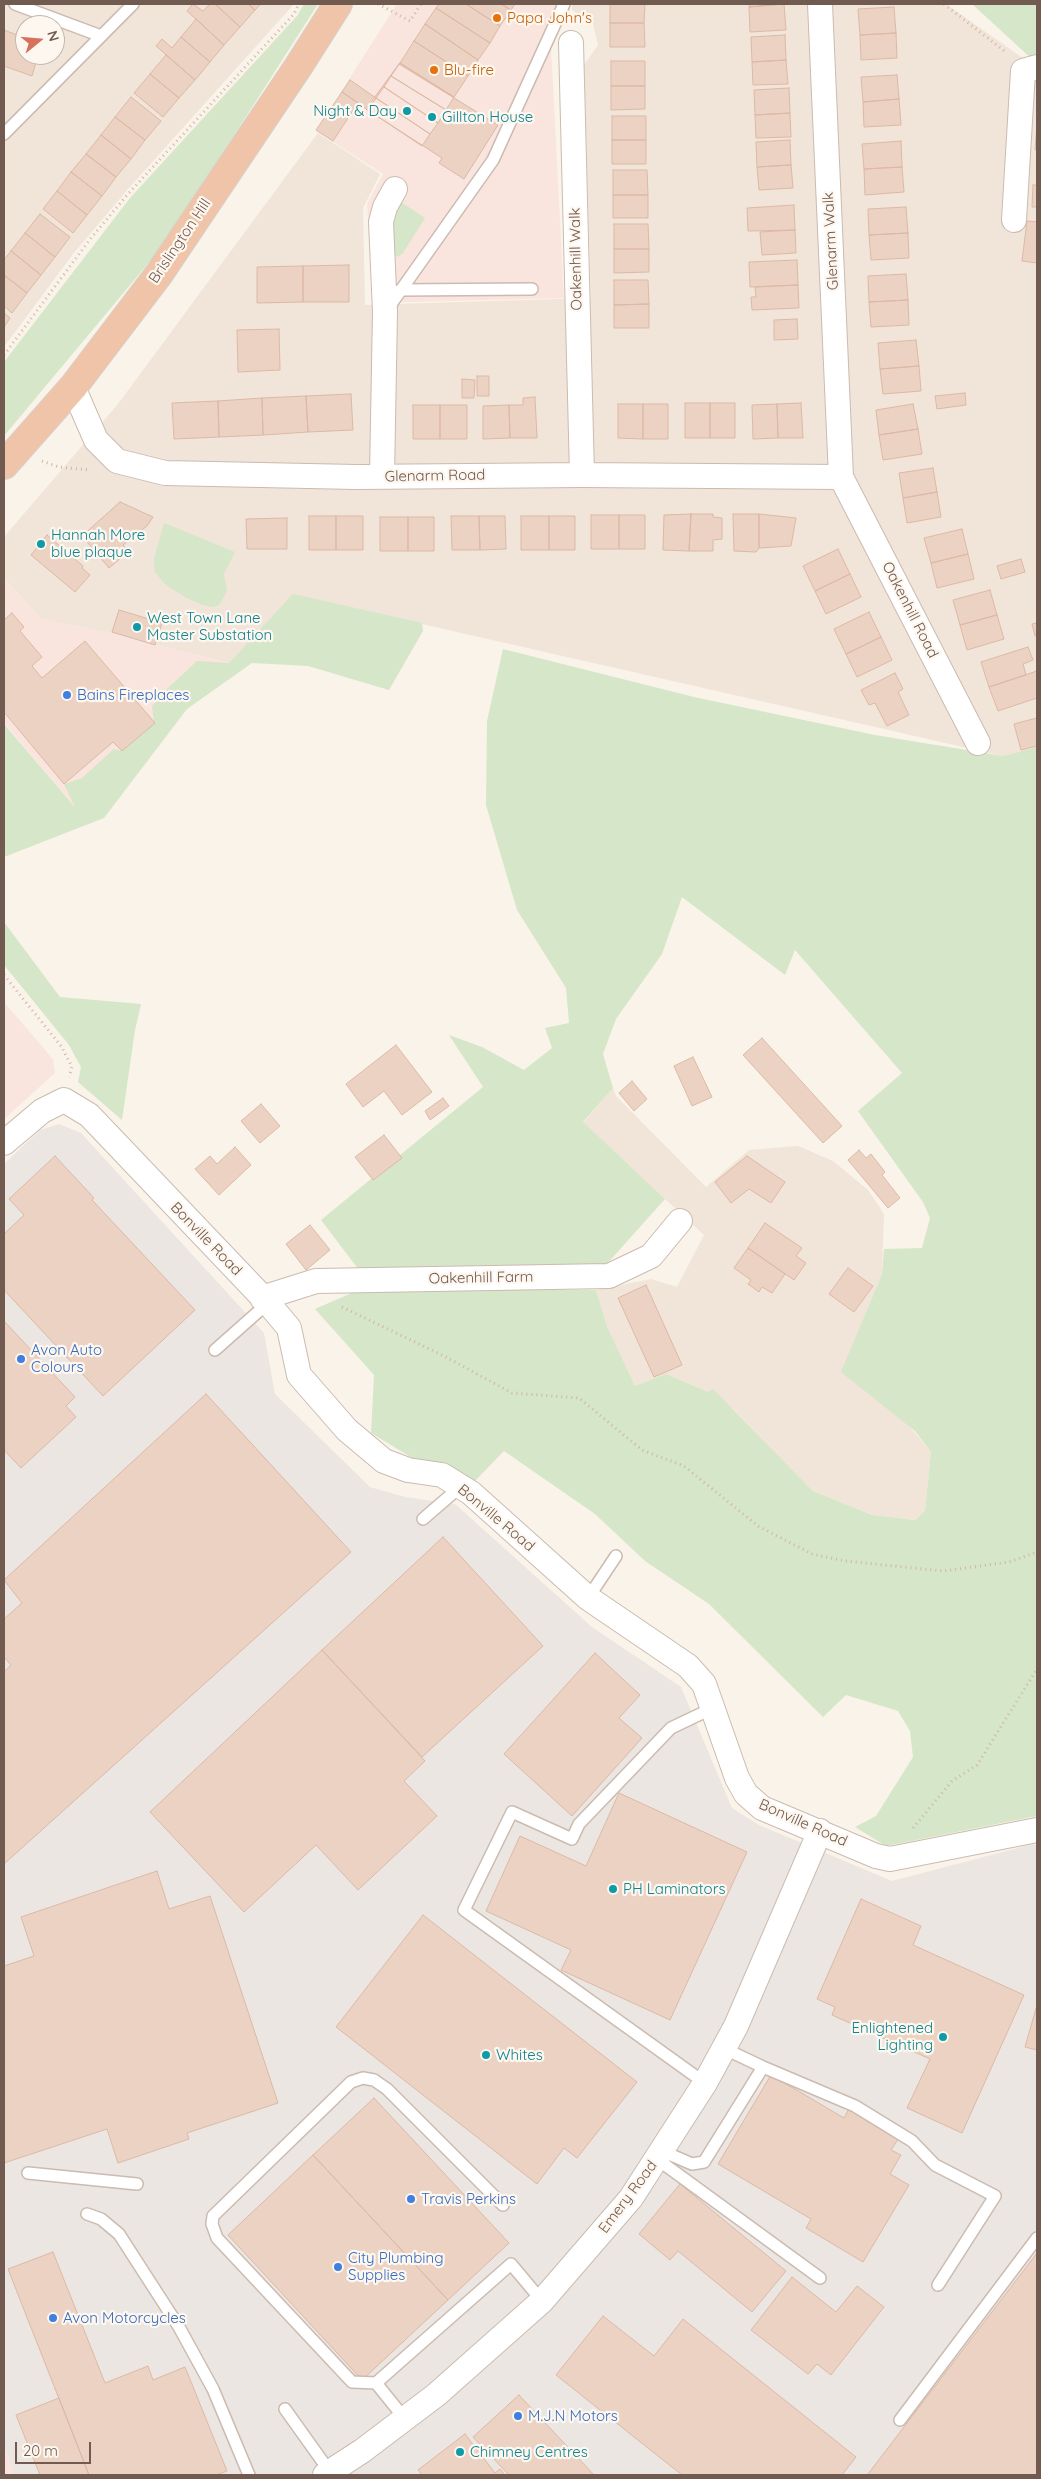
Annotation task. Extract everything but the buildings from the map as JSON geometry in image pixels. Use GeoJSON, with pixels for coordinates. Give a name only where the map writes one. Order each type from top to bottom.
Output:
{"type":"FeatureCollection","features":[{"type":"Feature","properties":{"kind":"highway","name":"Brislington Hill"},"geometry":{"type":"LineString","coordinates":[[4,465],[73,387],[172,255],[338,4]]}},
{"type":"Feature","properties":{"kind":"street","name":"Glenarm Walk"},"geometry":{"type":"LineString","coordinates":[[820,4],[841,477]]}},
{"type":"Feature","properties":{"kind":"street","name":"Oakenhill Walk"},"geometry":{"type":"LineString","coordinates":[[571,43],[582,474]]}},
{"type":"Feature","properties":{"kind":"street"},"geometry":{"type":"LineString","coordinates":[[1014,220],[1030,69]]}},
{"type":"Feature","properties":{"kind":"street"},"geometry":{"type":"LineString","coordinates":[[382,476],[385,312],[381,222],[385,207],[395,188]]}},
{"type":"Feature","properties":{"kind":"street","name":"Glenarm Road"},"geometry":{"type":"LineString","coordinates":[[73,387],[96,440],[117,461],[165,473],[382,476],[582,474],[841,477]]}},
{"type":"Feature","properties":{"kind":"street","name":"Oakenhill Road"},"geometry":{"type":"LineString","coordinates":[[841,477],[978,743]]}},
{"type":"Feature","properties":{"kind":"street"},"geometry":{"type":"LineString","coordinates":[[4,1143],[42,1111],[64,1100]]}},
{"type":"Feature","properties":{"kind":"street","name":"Bonville Road"},"geometry":{"type":"LineString","coordinates":[[64,1100],[89,1115],[265,1300],[289,1328],[299,1375],[347,1430],[384,1461],[408,1470],[442,1475],[471,1493],[588,1598],[688,1666],[704,1684],[738,1778],[746,1794],[762,1808],[876,1856],[890,1859],[1037,1830]]}},
{"type":"Feature","properties":{"kind":"street","name":"Oakenhill Farm"},"geometry":{"type":"LineString","coordinates":[[265,1300],[316,1281],[609,1276],[651,1256],[680,1221]]}},
{"type":"Feature","properties":{"kind":"street","name":"Emery Road"},"geometry":{"type":"LineString","coordinates":[[337,2471],[436,2395],[542,2300],[631,2198],[705,2083],[736,2026],[820,1831]]}},
{"type":"Feature","properties":{"kind":"lane"},"geometry":{"type":"LineString","coordinates":[[15,4],[101,36]]}},
{"type":"Feature","properties":{"kind":"lane"},"geometry":{"type":"LineString","coordinates":[[4,134],[133,4]]}},
{"type":"Feature","properties":{"kind":"lane"},"geometry":{"type":"LineString","coordinates":[[385,312],[493,160],[564,4]]}},
{"type":"Feature","properties":{"kind":"lane"},"geometry":{"type":"LineString","coordinates":[[400,290],[532,289]]}},
{"type":"Feature","properties":{"kind":"lane"},"geometry":{"type":"LineString","coordinates":[[215,1350],[265,1300]]}},
{"type":"Feature","properties":{"kind":"lane"},"geometry":{"type":"LineString","coordinates":[[423,1519],[460,1487]]}},
{"type":"Feature","properties":{"kind":"lane"},"geometry":{"type":"LineString","coordinates":[[588,1598],[616,1556]]}},
{"type":"Feature","properties":{"kind":"lane"},"geometry":{"type":"LineString","coordinates":[[705,2083],[464,1910],[512,1812],[572,1839],[580,1824],[671,1728],[713,1708]]}},
{"type":"Feature","properties":{"kind":"lane"},"geometry":{"type":"LineString","coordinates":[[723,2048],[855,2106],[912,2141],[934,2164],[995,2196],[938,2285]]}},
{"type":"Feature","properties":{"kind":"lane"},"geometry":{"type":"LineString","coordinates":[[660,2155],[692,2164],[704,2162],[763,2067]]}},
{"type":"Feature","properties":{"kind":"lane"},"geometry":{"type":"LineString","coordinates":[[503,2205],[387,2088],[374,2080],[363,2078],[351,2082],[214,2216],[212,2224],[217,2238],[352,2382],[376,2383],[511,2264],[542,2300]]}},
{"type":"Feature","properties":{"kind":"lane"},"geometry":{"type":"LineString","coordinates":[[660,2155],[820,2278]]}},
{"type":"Feature","properties":{"kind":"lane"},"geometry":{"type":"LineString","coordinates":[[28,2173],[137,2184]]}},
{"type":"Feature","properties":{"kind":"lane"},"geometry":{"type":"LineString","coordinates":[[86,2214],[101,2219],[118,2234],[178,2327],[213,2389],[249,2475]]}},
{"type":"Feature","properties":{"kind":"lane"},"geometry":{"type":"LineString","coordinates":[[900,2420],[1037,2238]]}},
{"type":"Feature","properties":{"kind":"lane"},"geometry":{"type":"LineString","coordinates":[[376,2383],[405,2419]]}},
{"type":"Feature","properties":{"kind":"lane"},"geometry":{"type":"LineString","coordinates":[[285,2409],[337,2471]]}},
{"type":"Feature","properties":{"kind":"path"},"geometry":{"type":"LineString","coordinates":[[4,355],[91,238],[128,194],[294,14],[299,4]]}},
{"type":"Feature","properties":{"kind":"path"},"geometry":{"type":"LineString","coordinates":[[378,4],[410,21],[421,4]]}},
{"type":"Feature","properties":{"kind":"path"},"geometry":{"type":"LineString","coordinates":[[944,4],[1030,69]]}},
{"type":"Feature","properties":{"kind":"path"},"geometry":{"type":"LineString","coordinates":[[4,975],[61,1046],[72,1067],[64,1100]]}},
{"type":"Feature","properties":{"kind":"path"},"geometry":{"type":"LineString","coordinates":[[316,1281],[327,1299],[444,1356],[512,1393],[579,1398],[642,1450],[684,1466],[758,1526],[812,1554],[845,1561],[943,1572],[1009,1562],[1037,1552]]}},
{"type":"Feature","properties":{"kind":"path"},"geometry":{"type":"LineString","coordinates":[[905,1856],[909,1832],[952,1781],[977,1765],[1037,1670]]}},
{"type":"Feature","properties":{"kind":"shaded area"},"geometry":{"type":"Polygon","coordinates":[[[4,4],[294,4],[128,189],[73,254],[4,347],[4,4]]]}},
{"type":"Feature","properties":{"kind":"shaded area"},"geometry":{"type":"Polygon","coordinates":[[[397,4],[570,4],[570,12],[560,15],[550,26],[564,298],[373,303],[367,204],[383,174],[316,131],[397,4]]]}},
{"type":"Feature","properties":{"kind":"shaded area"},"geometry":{"type":"Polygon","coordinates":[[[572,4],[946,4],[1037,68],[1037,747],[1003,756],[294,595],[229,663],[113,634],[41,619],[4,578],[4,537],[118,404],[318,133],[380,174],[363,208],[365,305],[591,298],[584,65],[598,45],[593,24],[572,10],[572,4]]]}},
{"type":"Feature","properties":{"kind":"shaded area"},"geometry":{"type":"Polygon","coordinates":[[[4,578],[41,619],[113,634],[229,663],[78,810],[4,723],[4,578]]]}},
{"type":"Feature","properties":{"kind":"shaded area"},"geometry":{"type":"Polygon","coordinates":[[[4,1002],[53,1059],[55,1073],[4,1119],[4,1002]]]}},
{"type":"Feature","properties":{"kind":"shaded area"},"geometry":{"type":"Polygon","coordinates":[[[613,1088],[616,1096],[706,1187],[749,1150],[798,1146],[833,1161],[868,1190],[884,1214],[882,1274],[849,1354],[931,1452],[925,1511],[915,1520],[872,1515],[813,1491],[733,1409],[708,1392],[666,1374],[635,1386],[607,1326],[596,1290],[651,1279],[677,1287],[704,1235],[583,1123],[613,1088]]]}},
{"type":"Feature","properties":{"kind":"shaded area"},"geometry":{"type":"Polygon","coordinates":[[[59,1124],[81,1133],[264,1333],[275,1394],[370,1487],[405,1497],[455,1504],[592,1627],[681,1687],[732,1808],[759,1825],[892,1881],[1033,1844],[1037,1846],[1037,2475],[14,2475],[4,2443],[4,1164],[40,1130],[59,1124]]]}},
{"type":"Feature","properties":{"kind":"shaded area"},"geometry":{"type":"Polygon","coordinates":[[[4,2443],[14,2475],[4,2475],[4,2443]]]}},
{"type":"Feature","properties":{"kind":"green space"},"geometry":{"type":"Polygon","coordinates":[[[304,4],[318,4],[166,242],[4,436],[4,362],[130,198],[297,16],[304,4]]]}},
{"type":"Feature","properties":{"kind":"green space"},"geometry":{"type":"Polygon","coordinates":[[[972,4],[1037,4],[1037,60],[1034,61],[972,4]]]}},
{"type":"Feature","properties":{"kind":"green space"},"geometry":{"type":"Polygon","coordinates":[[[398,200],[425,218],[403,253],[398,257],[393,253],[392,208],[398,200]]]}},
{"type":"Feature","properties":{"kind":"green space"},"geometry":{"type":"Polygon","coordinates":[[[164,523],[235,552],[224,574],[227,591],[219,605],[213,607],[203,605],[187,598],[166,585],[155,572],[154,559],[164,523]]]}},
{"type":"Feature","properties":{"kind":"green space"},"geometry":{"type":"Polygon","coordinates":[[[293,594],[422,623],[423,631],[389,690],[308,666],[252,663],[187,709],[104,818],[4,857],[4,724],[75,807],[64,784],[82,778],[114,749],[122,751],[154,723],[152,706],[197,661],[229,663],[293,594]]]}},
{"type":"Feature","properties":{"kind":"green space"},"geometry":{"type":"Polygon","coordinates":[[[503,649],[694,697],[875,735],[1003,756],[1037,747],[1037,1816],[886,1846],[855,1827],[876,1816],[913,1757],[910,1731],[898,1711],[846,1695],[823,1717],[709,1604],[645,1561],[595,1514],[504,1451],[473,1483],[424,1465],[371,1433],[374,1375],[315,1309],[361,1289],[596,1290],[607,1326],[635,1386],[666,1374],[708,1392],[713,1389],[813,1491],[872,1515],[915,1520],[925,1511],[931,1452],[915,1431],[841,1372],[882,1274],[884,1249],[922,1248],[930,1218],[923,1202],[858,1111],[902,1073],[795,950],[785,975],[682,897],[662,954],[616,1019],[603,1054],[613,1088],[583,1122],[665,1199],[605,1266],[359,1270],[321,1220],[483,1087],[449,1035],[482,1047],[524,1070],[552,1048],[545,1028],[569,1023],[566,988],[517,910],[486,805],[487,721],[503,649]]]}},
{"type":"Feature","properties":{"kind":"green space"},"geometry":{"type":"Polygon","coordinates":[[[4,922],[60,997],[141,1004],[135,1030],[122,1120],[78,1082],[81,1067],[69,1045],[4,965],[4,922]]]}},
{"type":"Feature","properties":{"kind":"place","name":"Papa John's"},"geometry":{"type":"Point","coordinates":[497,18]}},
{"type":"Feature","properties":{"kind":"place","name":"Blu-fire"},"geometry":{"type":"Point","coordinates":[434,70]}},
{"type":"Feature","properties":{"kind":"place","name":"Night & Day"},"geometry":{"type":"Point","coordinates":[407,111]}},
{"type":"Feature","properties":{"kind":"place","name":"Gillton House"},"geometry":{"type":"Point","coordinates":[432,117]}},
{"type":"Feature","properties":{"kind":"place","name":"Hannah More blue plaque"},"geometry":{"type":"Point","coordinates":[41,544]}},
{"type":"Feature","properties":{"kind":"place","name":"West Town Lane Master Substation"},"geometry":{"type":"Point","coordinates":[137,627]}},
{"type":"Feature","properties":{"kind":"place","name":"Bains Fireplaces"},"geometry":{"type":"Point","coordinates":[67,695]}},
{"type":"Feature","properties":{"kind":"place","name":"Avon Auto Colours"},"geometry":{"type":"Point","coordinates":[21,1359]}},
{"type":"Feature","properties":{"kind":"place","name":"PH Laminators"},"geometry":{"type":"Point","coordinates":[613,1889]}},
{"type":"Feature","properties":{"kind":"place","name":"Enlightened Lighting"},"geometry":{"type":"Point","coordinates":[943,2037]}},
{"type":"Feature","properties":{"kind":"place","name":"Whites"},"geometry":{"type":"Point","coordinates":[486,2055]}},
{"type":"Feature","properties":{"kind":"place","name":"Travis Perkins"},"geometry":{"type":"Point","coordinates":[411,2199]}},
{"type":"Feature","properties":{"kind":"place","name":"City Plumbing Supplies"},"geometry":{"type":"Point","coordinates":[338,2267]}},
{"type":"Feature","properties":{"kind":"place","name":"Avon Motorcycles"},"geometry":{"type":"Point","coordinates":[53,2318]}},
{"type":"Feature","properties":{"kind":"place","name":"M.J.N Motors"},"geometry":{"type":"Point","coordinates":[518,2416]}},
{"type":"Feature","properties":{"kind":"place","name":"Chimney Centres"},"geometry":{"type":"Point","coordinates":[460,2452]}}]}
